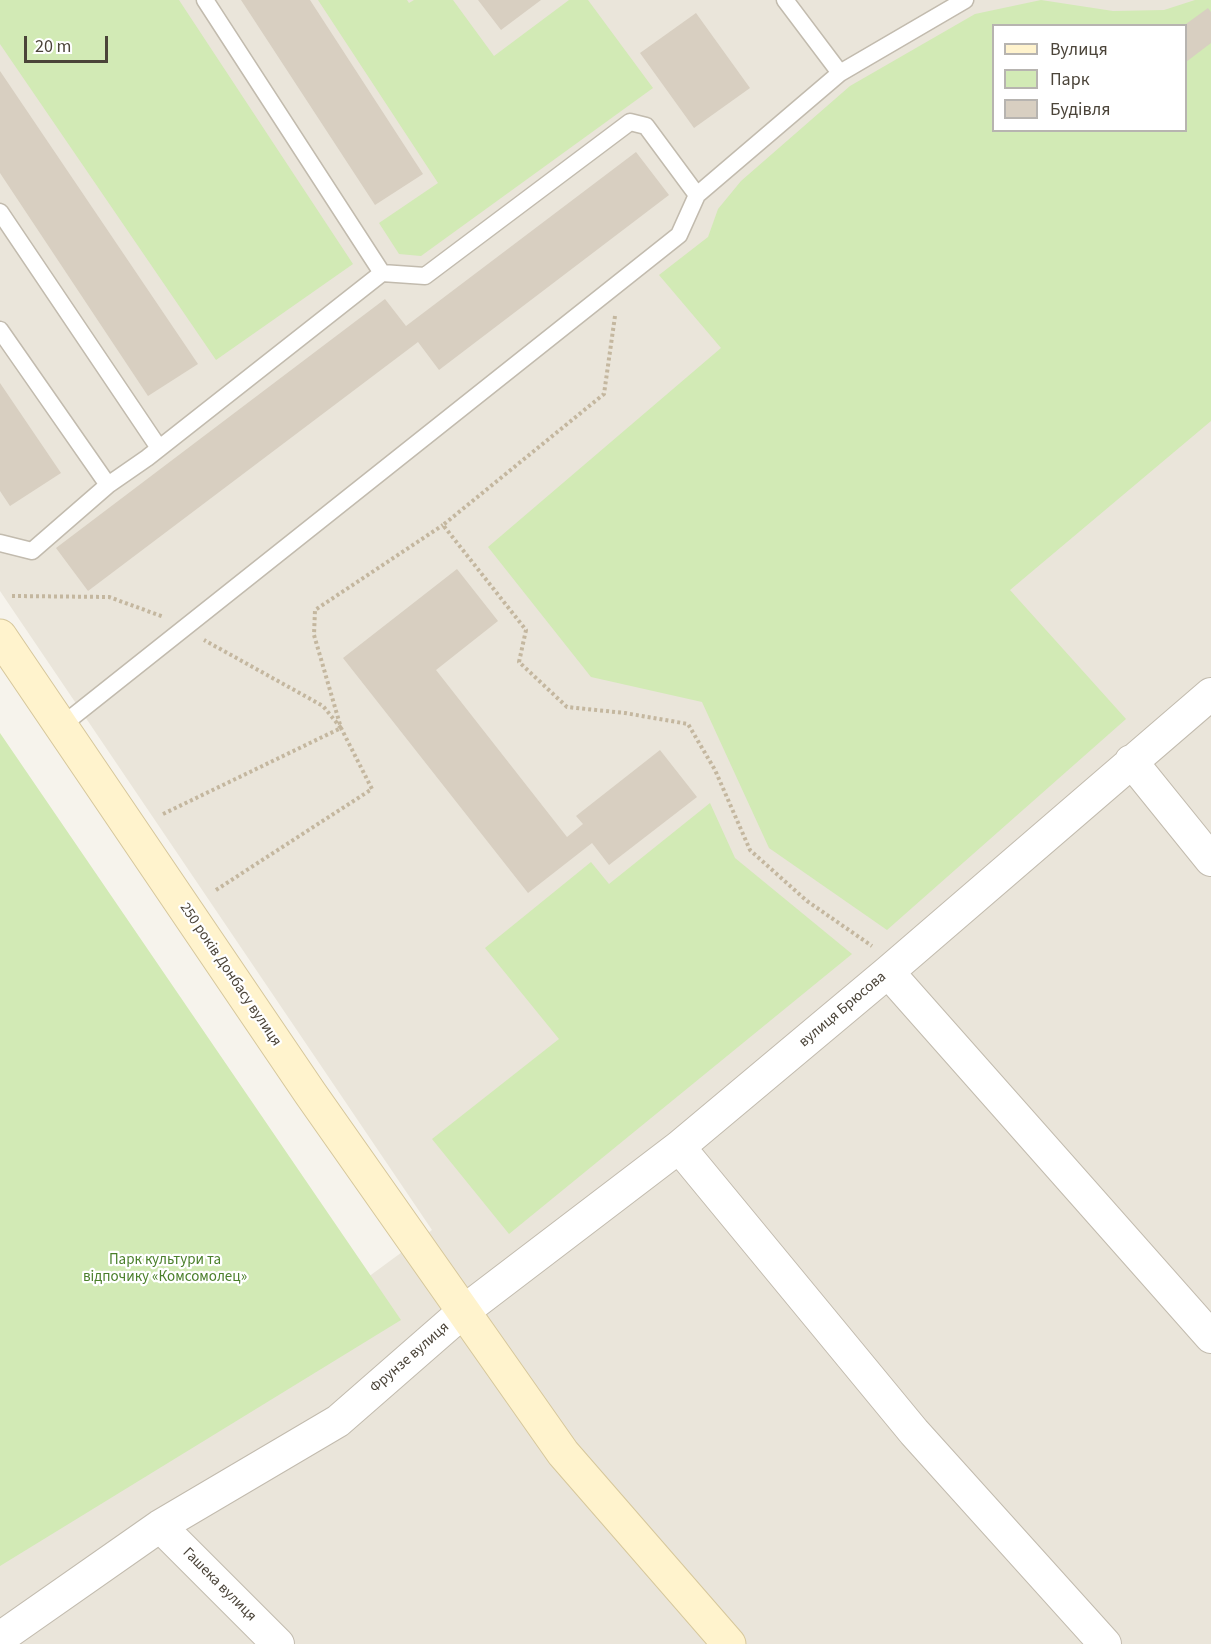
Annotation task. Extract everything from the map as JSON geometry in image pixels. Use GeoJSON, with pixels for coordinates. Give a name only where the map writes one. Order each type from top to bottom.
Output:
{"type":"FeatureCollection","features":[{"type":"Feature","properties":{"kind":"street","name":"250 років Донбасу вулиця"},"geometry":{"type":"LineString","coordinates":[[0,636],[310,1093],[464,1311]]}},
{"type":"Feature","properties":{"kind":"street","name":"вулиця Брюсова"},"geometry":{"type":"LineString","coordinates":[[464,1311],[679,1147],[892,968],[1211,694]]}},
{"type":"Feature","properties":{"kind":"street"},"geometry":{"type":"LineString","coordinates":[[1131,761],[1211,860]]}},
{"type":"Feature","properties":{"kind":"street"},"geometry":{"type":"LineString","coordinates":[[892,968],[1211,1337]]}},
{"type":"Feature","properties":{"kind":"street"},"geometry":{"type":"LineString","coordinates":[[679,1147],[914,1432],[1105,1644]]}},
{"type":"Feature","properties":{"kind":"street","name":"Фрунзе вулиця"},"geometry":{"type":"LineString","coordinates":[[0,1638],[160,1526],[338,1421],[464,1311],[563,1453],[729,1644]]}},
{"type":"Feature","properties":{"kind":"street","name":"Гашека вулиця"},"geometry":{"type":"LineString","coordinates":[[160,1526],[278,1644]]}},
{"type":"Feature","properties":{"kind":"lane"},"geometry":{"type":"LineString","coordinates":[[205,0],[382,273]]}},
{"type":"Feature","properties":{"kind":"lane"},"geometry":{"type":"LineString","coordinates":[[785,0],[840,73]]}},
{"type":"Feature","properties":{"kind":"lane"},"geometry":{"type":"LineString","coordinates":[[61,726],[679,235],[697,195],[840,73],[965,0]]}},
{"type":"Feature","properties":{"kind":"lane"},"geometry":{"type":"LineString","coordinates":[[0,543],[32,551],[108,485],[159,448],[382,273],[425,276],[630,122],[646,126],[697,195]]}},
{"type":"Feature","properties":{"kind":"lane"},"geometry":{"type":"LineString","coordinates":[[0,212],[159,448]]}},
{"type":"Feature","properties":{"kind":"lane"},"geometry":{"type":"LineString","coordinates":[[0,330],[108,485]]}},
{"type":"Feature","properties":{"kind":"path"},"geometry":{"type":"LineString","coordinates":[[216,890],[372,789],[341,728],[314,635],[315,610],[443,525],[604,394],[620,282]]}},
{"type":"Feature","properties":{"kind":"path"},"geometry":{"type":"LineString","coordinates":[[443,525],[526,630],[519,662],[567,707],[625,713],[688,724],[715,770],[750,850],[807,901],[892,968]]}},
{"type":"Feature","properties":{"kind":"path"},"geometry":{"type":"LineString","coordinates":[[12,596],[110,597],[163,617],[323,706],[341,728]]}},
{"type":"Feature","properties":{"kind":"path"},"geometry":{"type":"LineString","coordinates":[[163,814],[341,728]]}},
{"type":"Feature","properties":{"kind":"shaded area"},"geometry":{"type":"Polygon","coordinates":[[[0,0],[1211,0],[1211,1644],[0,1644],[0,1548],[432,1230],[0,591],[0,0]]]}},
{"type":"Feature","properties":{"kind":"green space"},"geometry":{"type":"Polygon","coordinates":[[[0,0],[179,0],[353,264],[216,360],[0,44],[0,0]]]}},
{"type":"Feature","properties":{"kind":"green space"},"geometry":{"type":"Polygon","coordinates":[[[318,0],[407,0],[409,3],[414,0],[453,0],[494,56],[569,0],[588,0],[653,88],[421,256],[399,254],[379,223],[438,183],[318,0]]]}},
{"type":"Feature","properties":{"kind":"green space"},"geometry":{"type":"Polygon","coordinates":[[[1041,0],[1113,11],[1164,10],[1195,0],[1211,0],[1211,421],[1010,590],[1126,719],[887,930],[769,848],[702,702],[591,677],[488,547],[721,348],[659,275],[708,237],[718,209],[741,181],[850,86],[975,14],[1041,0]]]}},
{"type":"Feature","properties":{"kind":"green space","name":"Парк культури та відпочику «Комсомолец»"},"geometry":{"type":"Polygon","coordinates":[[[0,733],[401,1320],[0,1566],[0,733]]]}},
{"type":"Feature","properties":{"kind":"green space"},"geometry":{"type":"Polygon","coordinates":[[[710,803],[735,858],[852,954],[509,1234],[432,1139],[559,1039],[485,948],[591,862],[609,884],[710,803]]]}},
{"type":"Feature","properties":{"kind":"building"},"geometry":{"type":"Polygon","coordinates":[[[241,0],[310,0],[423,174],[375,205],[241,0]]]}},
{"type":"Feature","properties":{"kind":"building"},"geometry":{"type":"Polygon","coordinates":[[[478,0],[541,0],[501,30],[478,0]]]}},
{"type":"Feature","properties":{"kind":"building"},"geometry":{"type":"Polygon","coordinates":[[[1208,8],[1211,12],[1211,43],[1187,61],[1187,24],[1208,8]]]}},
{"type":"Feature","properties":{"kind":"building"},"geometry":{"type":"Polygon","coordinates":[[[696,13],[750,88],[694,128],[640,53],[696,13]]]}},
{"type":"Feature","properties":{"kind":"building"},"geometry":{"type":"Polygon","coordinates":[[[0,71],[198,364],[148,396],[0,173],[0,71]]]}},
{"type":"Feature","properties":{"kind":"building"},"geometry":{"type":"Polygon","coordinates":[[[636,152],[669,195],[439,370],[418,342],[88,591],[56,548],[385,299],[406,326],[636,152]]]}},
{"type":"Feature","properties":{"kind":"building"},"geometry":{"type":"Polygon","coordinates":[[[0,383],[61,473],[10,506],[0,491],[0,383]]]}},
{"type":"Feature","properties":{"kind":"building"},"geometry":{"type":"Polygon","coordinates":[[[457,569],[498,621],[436,670],[567,837],[583,824],[576,816],[660,750],[697,797],[609,865],[592,843],[528,893],[343,658],[457,569]]]}}]}
